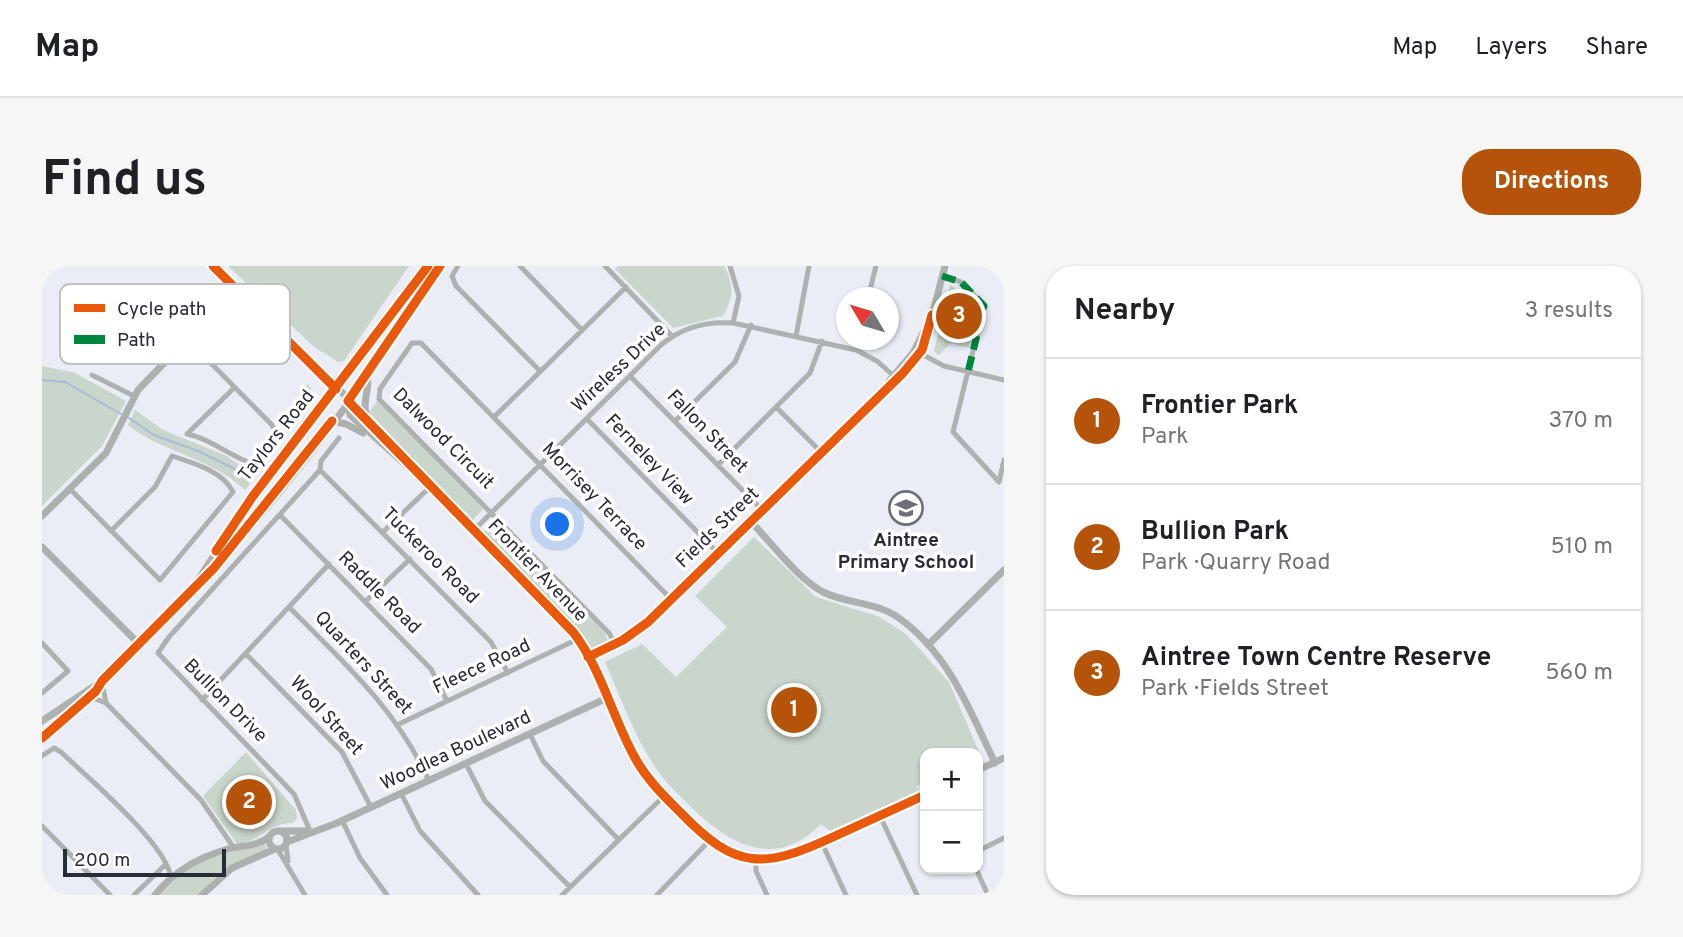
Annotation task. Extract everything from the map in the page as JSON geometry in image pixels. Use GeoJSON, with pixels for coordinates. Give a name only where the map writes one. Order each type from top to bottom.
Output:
{"type":"FeatureCollection","features":[{"type":"Feature","properties":{"kind":"street"},"geometry":{"type":"LineString","coordinates":[[213,266],[231,284]]}},
{"type":"Feature","properties":{"kind":"street","name":"Taylors Road"},"geometry":{"type":"LineString","coordinates":[[186,598],[253,496],[428,266]]}},
{"type":"Feature","properties":{"kind":"street","name":"Taylors Road"},"geometry":{"type":"LineString","coordinates":[[42,738],[90,697],[102,681],[186,598],[265,508],[348,401],[440,266]]}},
{"type":"Feature","properties":{"kind":"street"},"geometry":{"type":"LineString","coordinates":[[458,266],[452,276],[456,286],[540,371]]}},
{"type":"Feature","properties":{"kind":"street"},"geometry":{"type":"LineString","coordinates":[[520,266],[582,330]]}},
{"type":"Feature","properties":{"kind":"street"},"geometry":{"type":"LineString","coordinates":[[730,266],[737,280],[739,296],[733,323]]}},
{"type":"Feature","properties":{"kind":"street"},"geometry":{"type":"LineString","coordinates":[[796,336],[809,266]]}},
{"type":"Feature","properties":{"kind":"street"},"geometry":{"type":"LineString","coordinates":[[871,287],[876,266]]}},
{"type":"Feature","properties":{"kind":"street","name":"Fields Street"},"geometry":{"type":"LineString","coordinates":[[588,657],[641,628],[896,377],[917,351],[934,307],[945,266]]}},
{"type":"Feature","properties":{"kind":"street"},"geometry":{"type":"LineString","coordinates":[[608,267],[672,335]]}},
{"type":"Feature","properties":{"kind":"street"},"geometry":{"type":"LineString","coordinates":[[942,276],[961,282],[984,306],[953,432],[999,482],[1004,460]]}},
{"type":"Feature","properties":{"kind":"street"},"geometry":{"type":"LineString","coordinates":[[494,417],[626,287]]}},
{"type":"Feature","properties":{"kind":"street","name":"Wireless Drive"},"geometry":{"type":"LineString","coordinates":[[474,530],[672,335],[704,324],[733,323],[836,344]]}},
{"type":"Feature","properties":{"kind":"street"},"geometry":{"type":"LineString","coordinates":[[675,421],[735,362],[751,325]]}},
{"type":"Feature","properties":{"kind":"street","name":"Dalwood Circuit"},"geometry":{"type":"LineString","coordinates":[[492,512],[382,402],[378,392],[412,343],[418,341],[494,417]]}},
{"type":"Feature","properties":{"kind":"street"},"geometry":{"type":"LineString","coordinates":[[718,465],[810,373],[822,341]]}},
{"type":"Feature","properties":{"kind":"street"},"geometry":{"type":"LineString","coordinates":[[290,343],[348,401]]}},
{"type":"Feature","properties":{"kind":"street","name":"Wireless Drive"},"geometry":{"type":"LineString","coordinates":[[858,350],[877,360],[896,377]]}},
{"type":"Feature","properties":{"kind":"street"},"geometry":{"type":"LineString","coordinates":[[917,351],[935,363],[1004,380]]}},
{"type":"Feature","properties":{"kind":"street"},"geometry":{"type":"LineString","coordinates":[[42,516],[106,453],[134,396],[164,364]]}},
{"type":"Feature","properties":{"kind":"street"},"geometry":{"type":"LineString","coordinates":[[211,364],[234,388],[275,431],[275,441],[257,464],[247,462],[202,437],[187,434],[234,388]]}},
{"type":"Feature","properties":{"kind":"street"},"geometry":{"type":"LineString","coordinates":[[367,374],[370,385],[364,407],[367,417]]}},
{"type":"Feature","properties":{"kind":"street"},"geometry":{"type":"LineString","coordinates":[[92,375],[134,396]]}},
{"type":"Feature","properties":{"kind":"street","name":"Fallon Street"},"geometry":{"type":"LineString","coordinates":[[630,376],[762,510]]}},
{"type":"Feature","properties":{"kind":"street","name":"Frontier Avenue"},"geometry":{"type":"LineString","coordinates":[[348,401],[367,417],[578,639],[641,769],[709,841],[728,851],[756,860],[786,857],[920,797]]}},
{"type":"Feature","properties":{"kind":"street","name":"Frontier Avenue"},"geometry":{"type":"LineString","coordinates":[[348,401],[350,415],[381,445],[431,486]]}},
{"type":"Feature","properties":{"kind":"street"},"geometry":{"type":"LineString","coordinates":[[777,408],[821,452]]}},
{"type":"Feature","properties":{"kind":"street","name":"Morrisey Terrace"},"geometry":{"type":"LineString","coordinates":[[494,417],[671,599]]}},
{"type":"Feature","properties":{"kind":"street","name":"Ferneley View"},"geometry":{"type":"LineString","coordinates":[[587,419],[718,552]]}},
{"type":"Feature","properties":{"kind":"street"},"geometry":{"type":"LineString","coordinates":[[332,421],[356,428],[381,445]]}},
{"type":"Feature","properties":{"kind":"street","name":"Bullion Drive"},"geometry":{"type":"LineString","coordinates":[[313,832],[294,794],[161,659],[159,650],[320,470],[321,461],[339,438]]}},
{"type":"Feature","properties":{"kind":"street"},"geometry":{"type":"LineString","coordinates":[[69,488],[111,531],[160,580],[233,492],[229,483],[220,477],[172,456],[155,487],[111,531]]}},
{"type":"Feature","properties":{"kind":"street","name":"Tuckeroo Road"},"geometry":{"type":"LineString","coordinates":[[320,470],[491,642],[508,673]]}},
{"type":"Feature","properties":{"kind":"street"},"geometry":{"type":"LineString","coordinates":[[383,532],[431,486]]}},
{"type":"Feature","properties":{"kind":"street"},"geometry":{"type":"LineString","coordinates":[[492,512],[605,628],[615,644]]}},
{"type":"Feature","properties":{"kind":"street","name":"Raddle Road"},"geometry":{"type":"LineString","coordinates":[[280,515],[430,669],[447,701]]}},
{"type":"Feature","properties":{"kind":"street"},"geometry":{"type":"LineString","coordinates":[[750,521],[817,587],[891,613],[928,645],[954,675],[995,763]]}},
{"type":"Feature","properties":{"kind":"street"},"geometry":{"type":"LineString","coordinates":[[42,547],[140,645]]}},
{"type":"Feature","properties":{"kind":"street"},"geometry":{"type":"LineString","coordinates":[[366,601],[410,559]]}},
{"type":"Feature","properties":{"kind":"street"},"geometry":{"type":"LineString","coordinates":[[202,700],[329,564]]}},
{"type":"Feature","properties":{"kind":"street"},"geometry":{"type":"LineString","coordinates":[[928,645],[1004,570]]}},
{"type":"Feature","properties":{"kind":"street","name":"Quarters Street"},"geometry":{"type":"LineString","coordinates":[[289,607],[380,699],[399,724],[429,781]]}},
{"type":"Feature","properties":{"kind":"street","name":"Fleece Road"},"geometry":{"type":"LineString","coordinates":[[399,724],[578,639]]}},
{"type":"Feature","properties":{"kind":"street"},"geometry":{"type":"LineString","coordinates":[[42,643],[68,671],[42,693]]}},
{"type":"Feature","properties":{"kind":"street","name":"Wool Street"},"geometry":{"type":"LineString","coordinates":[[246,654],[342,752],[371,807]]}},
{"type":"Feature","properties":{"kind":"street"},"geometry":{"type":"LineString","coordinates":[[102,681],[106,703]]}},
{"type":"Feature","properties":{"kind":"street","name":"Taylors Road"},"geometry":{"type":"LineString","coordinates":[[42,721],[102,681]]}},
{"type":"Feature","properties":{"kind":"street"},"geometry":{"type":"LineString","coordinates":[[90,697],[106,703],[197,795],[234,848]]}},
{"type":"Feature","properties":{"kind":"street","name":"Woodlea Boulevard"},"geometry":{"type":"LineString","coordinates":[[286,844],[607,698]]}},
{"type":"Feature","properties":{"kind":"street"},"geometry":{"type":"LineString","coordinates":[[530,734],[543,761],[618,839]]}},
{"type":"Feature","properties":{"kind":"street"},"geometry":{"type":"LineString","coordinates":[[42,756],[54,748],[144,833],[170,871]]}},
{"type":"Feature","properties":{"kind":"street"},"geometry":{"type":"LineString","coordinates":[[983,769],[1004,758]]}},
{"type":"Feature","properties":{"kind":"street"},"geometry":{"type":"LineString","coordinates":[[466,764],[485,801],[570,887]]}},
{"type":"Feature","properties":{"kind":"street"},"geometry":{"type":"LineString","coordinates":[[401,793],[420,831],[478,895]]}},
{"type":"Feature","properties":{"kind":"street"},"geometry":{"type":"LineString","coordinates":[[562,895],[664,796]]}},
{"type":"Feature","properties":{"kind":"street"},"geometry":{"type":"LineString","coordinates":[[880,816],[917,895]]}},
{"type":"Feature","properties":{"kind":"street"},"geometry":{"type":"LineString","coordinates":[[342,820],[360,858],[387,895]]}},
{"type":"Feature","properties":{"kind":"street"},"geometry":{"type":"LineString","coordinates":[[42,826],[110,895]]}},
{"type":"Feature","properties":{"kind":"street"},"geometry":{"type":"LineString","coordinates":[[134,895],[170,871],[225,850],[257,845],[279,831],[286,836],[289,864]]}},
{"type":"Feature","properties":{"kind":"street","name":"Woodlea Boulevard"},"geometry":{"type":"LineString","coordinates":[[279,831],[313,832]]}},
{"type":"Feature","properties":{"kind":"street"},"geometry":{"type":"LineString","coordinates":[[269,837],[269,843],[289,864],[305,895]]}},
{"type":"Feature","properties":{"kind":"street"},"geometry":{"type":"LineString","coordinates":[[983,848],[1004,838]]}},
{"type":"Feature","properties":{"kind":"street"},"geometry":{"type":"LineString","coordinates":[[225,850],[227,841]]}},
{"type":"Feature","properties":{"kind":"street"},"geometry":{"type":"LineString","coordinates":[[657,895],[709,841]]}},
{"type":"Feature","properties":{"kind":"street"},"geometry":{"type":"LineString","coordinates":[[822,843],[846,895]]}},
{"type":"Feature","properties":{"kind":"street"},"geometry":{"type":"LineString","coordinates":[[202,895],[232,868],[286,844]]}},
{"type":"Feature","properties":{"kind":"street"},"geometry":{"type":"LineString","coordinates":[[756,860],[756,871],[767,895]]}},
{"type":"Feature","properties":{"kind":"street"},"geometry":{"type":"LineString","coordinates":[[155,895],[170,871]]}},
{"type":"Feature","properties":{"kind":"street"},"geometry":{"type":"LineString","coordinates":[[978,874],[988,895]]}},
{"type":"Feature","properties":{"kind":"street"},"geometry":{"type":"LineString","coordinates":[[664,888],[670,895]]}},
{"type":"Feature","properties":{"kind":"shaded area"},"geometry":{"type":"Polygon","coordinates":[[[228,266],[409,266],[344,361],[338,362],[313,346],[290,324],[290,284],[247,284],[228,266]]]}},
{"type":"Feature","properties":{"kind":"shaded area"},"geometry":{"type":"Polygon","coordinates":[[[618,266],[724,266],[731,285],[729,303],[723,316],[673,328],[615,269],[618,266]]]}},
{"type":"Feature","properties":{"kind":"shaded area"},"geometry":{"type":"Polygon","coordinates":[[[950,285],[979,306],[969,348],[951,343],[939,355],[934,351],[950,285]]]}},
{"type":"Feature","properties":{"kind":"shaded area"},"geometry":{"type":"Polygon","coordinates":[[[42,366],[75,373],[126,401],[102,446],[42,506],[42,366]]]}},
{"type":"Feature","properties":{"kind":"shaded area"},"geometry":{"type":"Polygon","coordinates":[[[308,384],[311,389],[309,393],[304,388],[308,384]]]}},
{"type":"Feature","properties":{"kind":"shaded area"},"geometry":{"type":"Polygon","coordinates":[[[309,395],[302,413],[286,434],[280,423],[309,395]]]}},
{"type":"Feature","properties":{"kind":"shaded area"},"geometry":{"type":"Polygon","coordinates":[[[378,400],[483,509],[472,521],[369,412],[378,400]]]}},
{"type":"Feature","properties":{"kind":"shaded area"},"geometry":{"type":"Polygon","coordinates":[[[135,410],[163,430],[227,456],[255,477],[245,490],[217,470],[142,435],[128,425],[135,410]]]}},
{"type":"Feature","properties":{"kind":"shaded area"},"geometry":{"type":"Polygon","coordinates":[[[496,522],[604,632],[608,641],[589,649],[579,632],[483,532],[496,522]]]}},
{"type":"Feature","properties":{"kind":"shaded area"},"geometry":{"type":"Polygon","coordinates":[[[754,537],[816,597],[880,617],[906,634],[949,682],[978,748],[920,748],[920,784],[916,786],[918,791],[830,831],[821,824],[803,839],[786,847],[769,849],[752,847],[735,840],[703,818],[661,775],[633,727],[605,662],[642,644],[676,677],[727,627],[695,596],[754,537]]]}},
{"type":"Feature","properties":{"kind":"shaded area"},"geometry":{"type":"Polygon","coordinates":[[[246,752],[296,810],[297,818],[293,823],[277,826],[237,844],[203,796],[246,752]]]}},
{"type":"Feature","properties":{"kind":"shaded area"},"geometry":{"type":"Polygon","coordinates":[[[265,843],[267,849],[217,876],[198,895],[157,895],[175,877],[206,859],[265,843]]]}},
{"type":"Feature","properties":{"kind":"waterway"},"geometry":{"type":"LineString","coordinates":[[42,380],[65,382],[121,414]]}},
{"type":"Feature","properties":{"kind":"waterway"},"geometry":{"type":"LineString","coordinates":[[126,416],[154,435],[198,451],[233,468],[248,481]]}},
{"type":"Feature","properties":{"kind":"marked path"},"geometry":{"type":"LineString","coordinates":[[942,276],[961,282],[984,306],[968,372]]}},
{"type":"Feature","properties":{"kind":"cycle path"},"geometry":{"type":"LineString","coordinates":[[213,266],[231,284]]}},
{"type":"Feature","properties":{"kind":"cycle path"},"geometry":{"type":"LineString","coordinates":[[216,551],[253,496],[428,266]]}},
{"type":"Feature","properties":{"kind":"cycle path"},"geometry":{"type":"LineString","coordinates":[[440,266],[348,401],[573,632],[599,677],[634,756],[662,794],[719,846],[752,859],[788,855],[920,797]]}},
{"type":"Feature","properties":{"kind":"cycle path"},"geometry":{"type":"LineString","coordinates":[[588,657],[623,640],[648,622],[903,373],[922,350],[932,315]]}},
{"type":"Feature","properties":{"kind":"cycle path"},"geometry":{"type":"LineString","coordinates":[[290,343],[336,389]]}},
{"type":"Feature","properties":{"kind":"cycle path"},"geometry":{"type":"LineString","coordinates":[[42,738],[96,691],[102,681],[214,568],[332,421]]}},
{"type":"Feature","properties":{"kind":"place","name":"Aintree Town Centre Reserve"},"geometry":{"type":"Point","coordinates":[959,316]}},
{"type":"Feature","properties":{"kind":"place","name":"Aintree Primary School"},"geometry":{"type":"Point","coordinates":[906,508]}},
{"type":"Feature","properties":{"kind":"place","name":"Frontier Park"},"geometry":{"type":"Point","coordinates":[794,710]}},
{"type":"Feature","properties":{"kind":"place","name":"Bullion Park"},"geometry":{"type":"Point","coordinates":[249,802]}}]}
